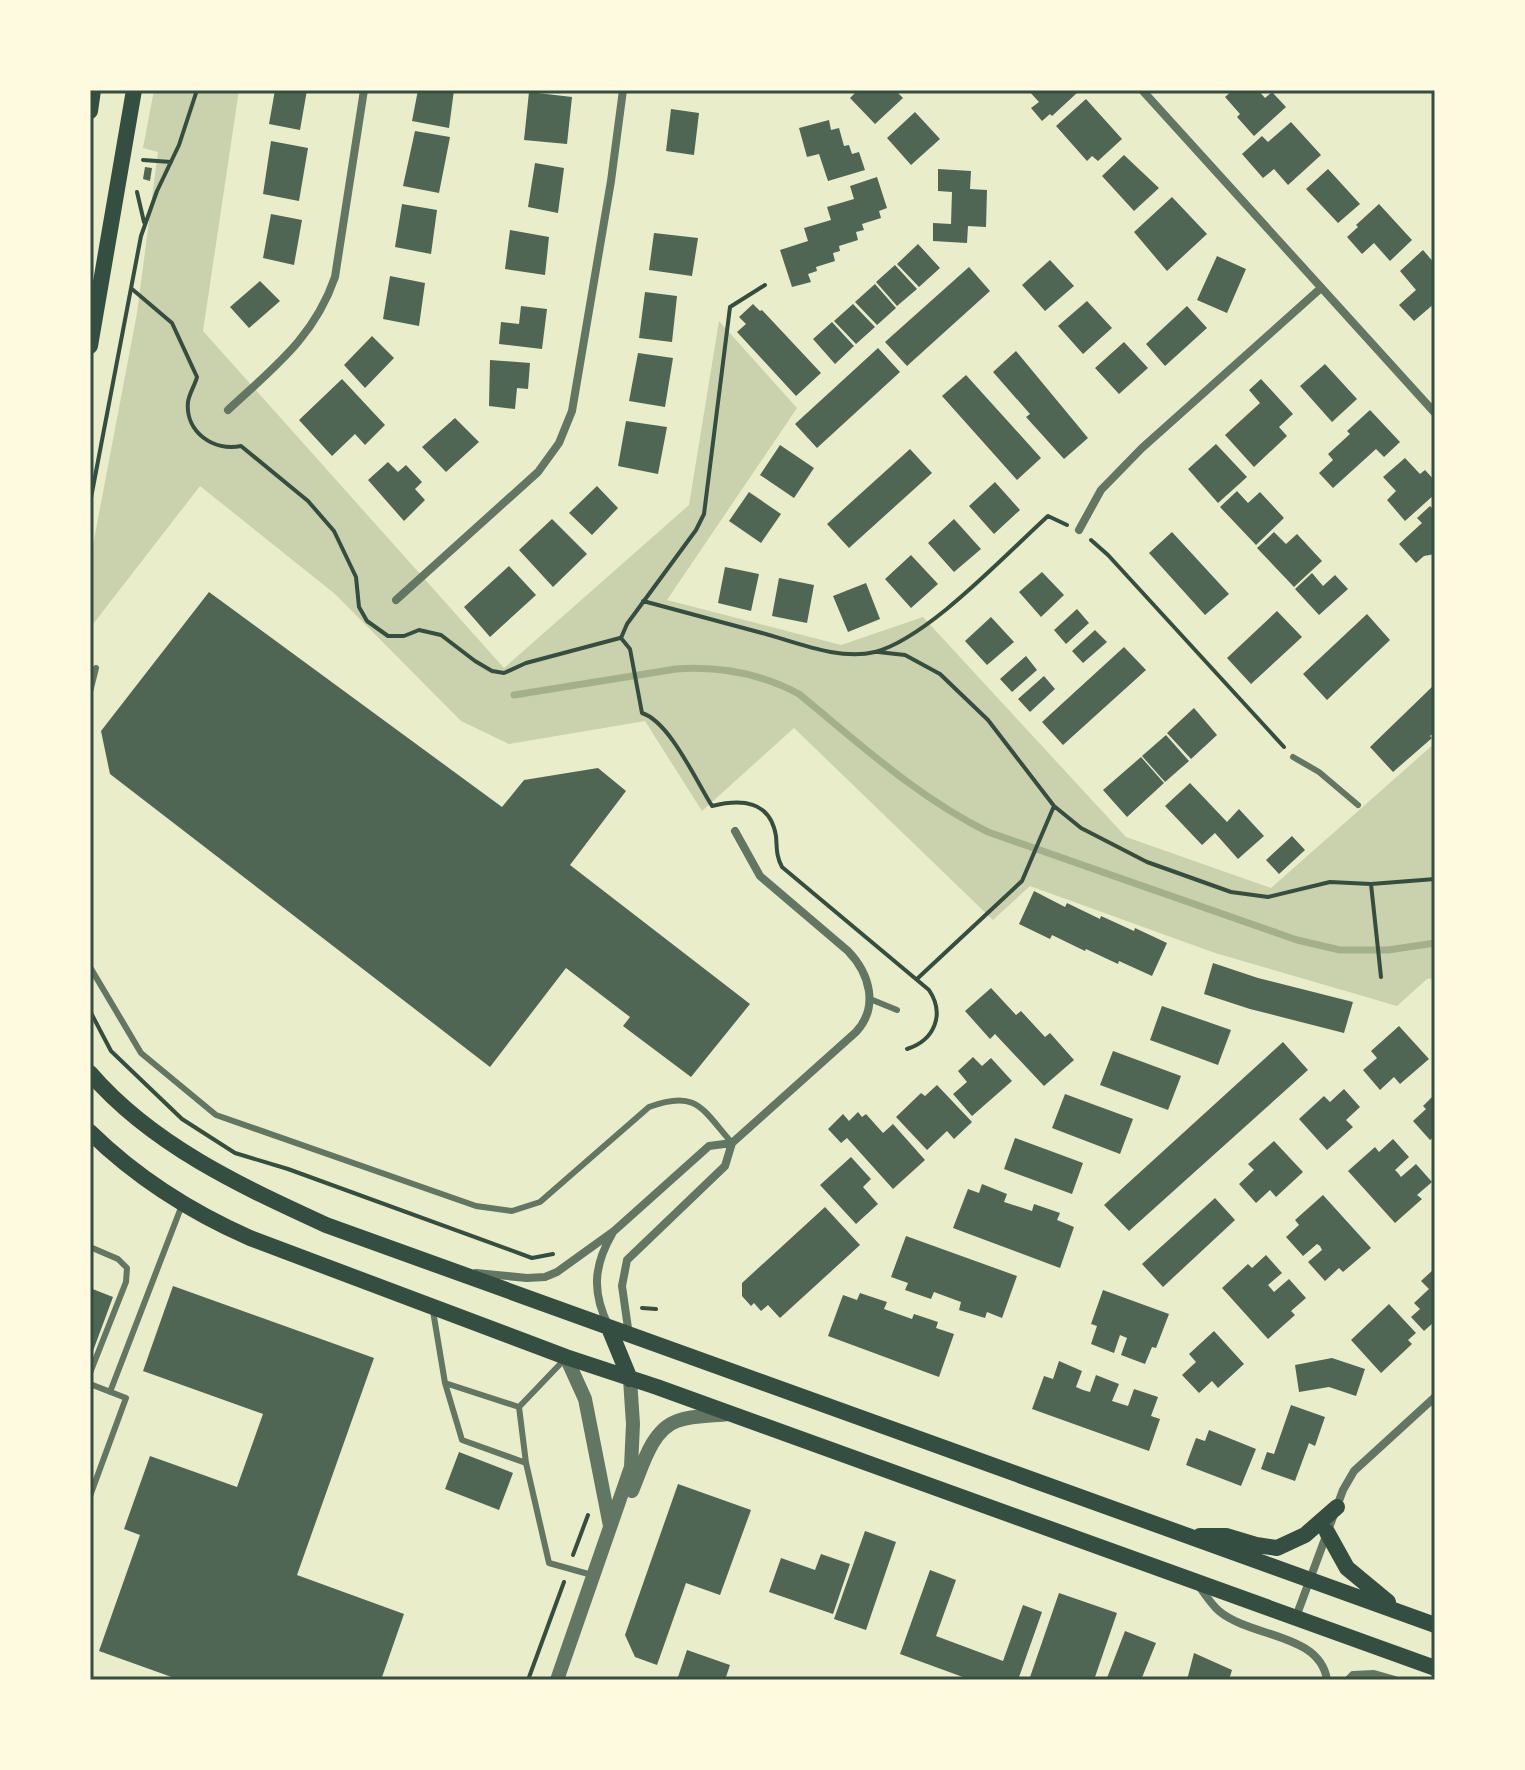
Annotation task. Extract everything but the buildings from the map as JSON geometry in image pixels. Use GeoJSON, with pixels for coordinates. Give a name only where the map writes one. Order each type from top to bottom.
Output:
{"type":"FeatureCollection","features":[{"type":"Feature","properties":{"kind":"main road"},"geometry":{"type":"LineString","coordinates":[[90,111],[93,90]]}},
{"type":"Feature","properties":{"kind":"main road"},"geometry":{"type":"LineString","coordinates":[[90,346],[134,90]]}},
{"type":"Feature","properties":{"kind":"main road"},"geometry":{"type":"LineString","coordinates":[[90,1073],[147,1127],[187,1154],[245,1188],[326,1225],[1435,1625]]}},
{"type":"Feature","properties":{"kind":"main road"},"geometry":{"type":"LineString","coordinates":[[90,1132],[135,1172],[183,1204],[250,1238],[566,1357],[1435,1668]]}},
{"type":"Feature","properties":{"kind":"main road"},"geometry":{"type":"LineString","coordinates":[[90,1148],[118,1157]]}},
{"type":"Feature","properties":{"kind":"main road"},"geometry":{"type":"LineString","coordinates":[[609,1328],[630,1379]]}},
{"type":"Feature","properties":{"kind":"main road"},"geometry":{"type":"LineString","coordinates":[[629,1335],[630,1379]]}},
{"type":"Feature","properties":{"kind":"main road"},"geometry":{"type":"LineString","coordinates":[[1191,1537],[1226,1536],[1277,1548],[1305,1535],[1337,1507]]}},
{"type":"Feature","properties":{"kind":"main road"},"geometry":{"type":"LineString","coordinates":[[1327,1532],[1356,1578],[1404,1614]]}},
{"type":"Feature","properties":{"kind":"street"},"geometry":{"type":"LineString","coordinates":[[228,410],[301,341],[326,303],[335,277],[364,90]]}},
{"type":"Feature","properties":{"kind":"street"},"geometry":{"type":"LineString","coordinates":[[396,600],[538,472],[559,443],[572,411],[611,181],[623,90]]}},
{"type":"Feature","properties":{"kind":"street"},"geometry":{"type":"LineString","coordinates":[[1142,90],[1435,413]]}},
{"type":"Feature","properties":{"kind":"street"},"geometry":{"type":"LineString","coordinates":[[1079,530],[1101,490],[1142,448],[1321,288]]}},
{"type":"Feature","properties":{"kind":"street"},"geometry":{"type":"LineString","coordinates":[[629,1335],[622,1286],[627,1260],[725,1166],[732,1143],[856,1032],[865,1021],[870,999],[866,976],[854,957],[760,876],[735,831]]}},
{"type":"Feature","properties":{"kind":"street"},"geometry":{"type":"LineString","coordinates":[[449,1269],[519,1278],[545,1277],[568,1265],[614,1231],[709,1146],[732,1143]]}},
{"type":"Feature","properties":{"kind":"street"},"geometry":{"type":"LineString","coordinates":[[609,1328],[598,1295],[597,1273],[599,1259],[614,1231]]}},
{"type":"Feature","properties":{"kind":"street"},"geometry":{"type":"LineString","coordinates":[[566,1357],[585,1399],[611,1530]]}},
{"type":"Feature","properties":{"kind":"street"},"geometry":{"type":"LineString","coordinates":[[557,1680],[628,1477],[632,1457],[633,1409],[630,1379]]}},
{"type":"Feature","properties":{"kind":"street"},"geometry":{"type":"LineString","coordinates":[[1296,1618],[1327,1532],[1354,1471],[1435,1397]]}},
{"type":"Feature","properties":{"kind":"street"},"geometry":{"type":"LineString","coordinates":[[611,1530],[651,1446],[668,1426],[679,1420],[729,1414]]}},
{"type":"Feature","properties":{"kind":"street"},"geometry":{"type":"LineString","coordinates":[[1197,1584],[1219,1611],[1245,1626],[1306,1648],[1318,1657],[1325,1668],[1327,1680]]}},
{"type":"Feature","properties":{"kind":"street"},"geometry":{"type":"LineString","coordinates":[[1348,1680],[1353,1675],[1374,1674],[1395,1680]]}},
{"type":"Feature","properties":{"kind":"lane"},"geometry":{"type":"LineString","coordinates":[[90,692],[96,668]]}},
{"type":"Feature","properties":{"kind":"lane"},"geometry":{"type":"LineString","coordinates":[[1293,757],[1319,772],[1358,805]]}},
{"type":"Feature","properties":{"kind":"lane"},"geometry":{"type":"LineString","coordinates":[[90,967],[141,1053],[216,1115],[476,1206],[512,1211],[540,1202],[649,1107],[671,1099],[686,1099],[698,1105],[732,1143]]}},
{"type":"Feature","properties":{"kind":"lane"},"geometry":{"type":"LineString","coordinates":[[870,999],[897,1010]]}},
{"type":"Feature","properties":{"kind":"lane"},"geometry":{"type":"LineString","coordinates":[[110,1392],[183,1204]]}},
{"type":"Feature","properties":{"kind":"lane"},"geometry":{"type":"LineString","coordinates":[[90,1247],[118,1259],[127,1268],[126,1282],[90,1373]]}},
{"type":"Feature","properties":{"kind":"lane"},"geometry":{"type":"LineString","coordinates":[[433,1308],[445,1383],[462,1440],[526,1463]]}},
{"type":"Feature","properties":{"kind":"lane"},"geometry":{"type":"LineString","coordinates":[[519,1407],[566,1357]]}},
{"type":"Feature","properties":{"kind":"lane"},"geometry":{"type":"LineString","coordinates":[[445,1383],[519,1407]]}},
{"type":"Feature","properties":{"kind":"lane"},"geometry":{"type":"LineString","coordinates":[[90,1384],[126,1398],[90,1496]]}},
{"type":"Feature","properties":{"kind":"lane"},"geometry":{"type":"LineString","coordinates":[[519,1407],[526,1463],[549,1563],[594,1576]]}},
{"type":"Feature","properties":{"kind":"path"},"geometry":{"type":"LineString","coordinates":[[90,503],[145,224],[189,119],[197,90]]}},
{"type":"Feature","properties":{"kind":"path"},"geometry":{"type":"LineString","coordinates":[[141,171],[143,158],[171,162]]}},
{"type":"Feature","properties":{"kind":"path"},"geometry":{"type":"LineString","coordinates":[[139,183],[137,195],[145,224]]}},
{"type":"Feature","properties":{"kind":"path"},"geometry":{"type":"LineString","coordinates":[[132,289],[172,323],[187,352],[197,377],[188,400],[193,426],[211,444],[232,448],[241,446],[308,501],[334,531],[356,577],[359,607],[367,621],[388,636],[404,636],[419,630],[441,635],[475,661],[492,671],[504,673],[526,663],[621,638],[643,601],[702,521],[730,307],[765,285]]}},
{"type":"Feature","properties":{"kind":"path"},"geometry":{"type":"LineString","coordinates":[[876,652],[907,639],[936,618],[1048,516],[1079,530],[1108,555],[1293,757]]}},
{"type":"Feature","properties":{"kind":"path"},"geometry":{"type":"LineString","coordinates":[[643,601],[840,653],[905,655],[940,674],[988,720],[1054,806],[1081,828],[1147,862],[1231,892],[1268,897],[1330,882],[1371,884],[1435,879]]}},
{"type":"Feature","properties":{"kind":"path"},"geometry":{"type":"LineString","coordinates":[[621,638],[630,649],[642,713],[653,716],[669,736],[712,806],[733,801],[748,802],[760,809],[772,821],[777,857],[782,867],[918,978],[936,1001],[937,1020],[924,1041],[907,1049]]}},
{"type":"Feature","properties":{"kind":"path"},"geometry":{"type":"LineString","coordinates":[[918,978],[1014,889],[1028,870],[1054,806]]}},
{"type":"Feature","properties":{"kind":"path"},"geometry":{"type":"LineString","coordinates":[[1371,884],[1381,977]]}},
{"type":"Feature","properties":{"kind":"path"},"geometry":{"type":"LineString","coordinates":[[642,1308],[656,1309]]}},
{"type":"Feature","properties":{"kind":"path"},"geometry":{"type":"LineString","coordinates":[[528,1680],[589,1514],[589,1506]]}},
{"type":"Feature","properties":{"kind":"green space"},"geometry":{"type":"Polygon","coordinates":[[[154,90],[239,90],[203,331],[504,668],[689,505],[719,321],[797,408],[667,600],[841,645],[923,617],[1126,837],[1271,888],[1435,743],[1435,978],[1427,979],[1397,1006],[1215,953],[1030,886],[993,920],[794,728],[702,811],[645,721],[509,744],[461,721],[335,594],[200,486],[90,628],[90,561],[137,313],[158,152],[143,148],[154,90]]]}},
{"type":"Feature","properties":{"kind":"waterway"},"geometry":{"type":"LineString","coordinates":[[514,695],[676,669],[724,670],[755,676],[799,694],[913,786],[988,832],[1297,940],[1340,950],[1388,950],[1435,943]]}}]}
